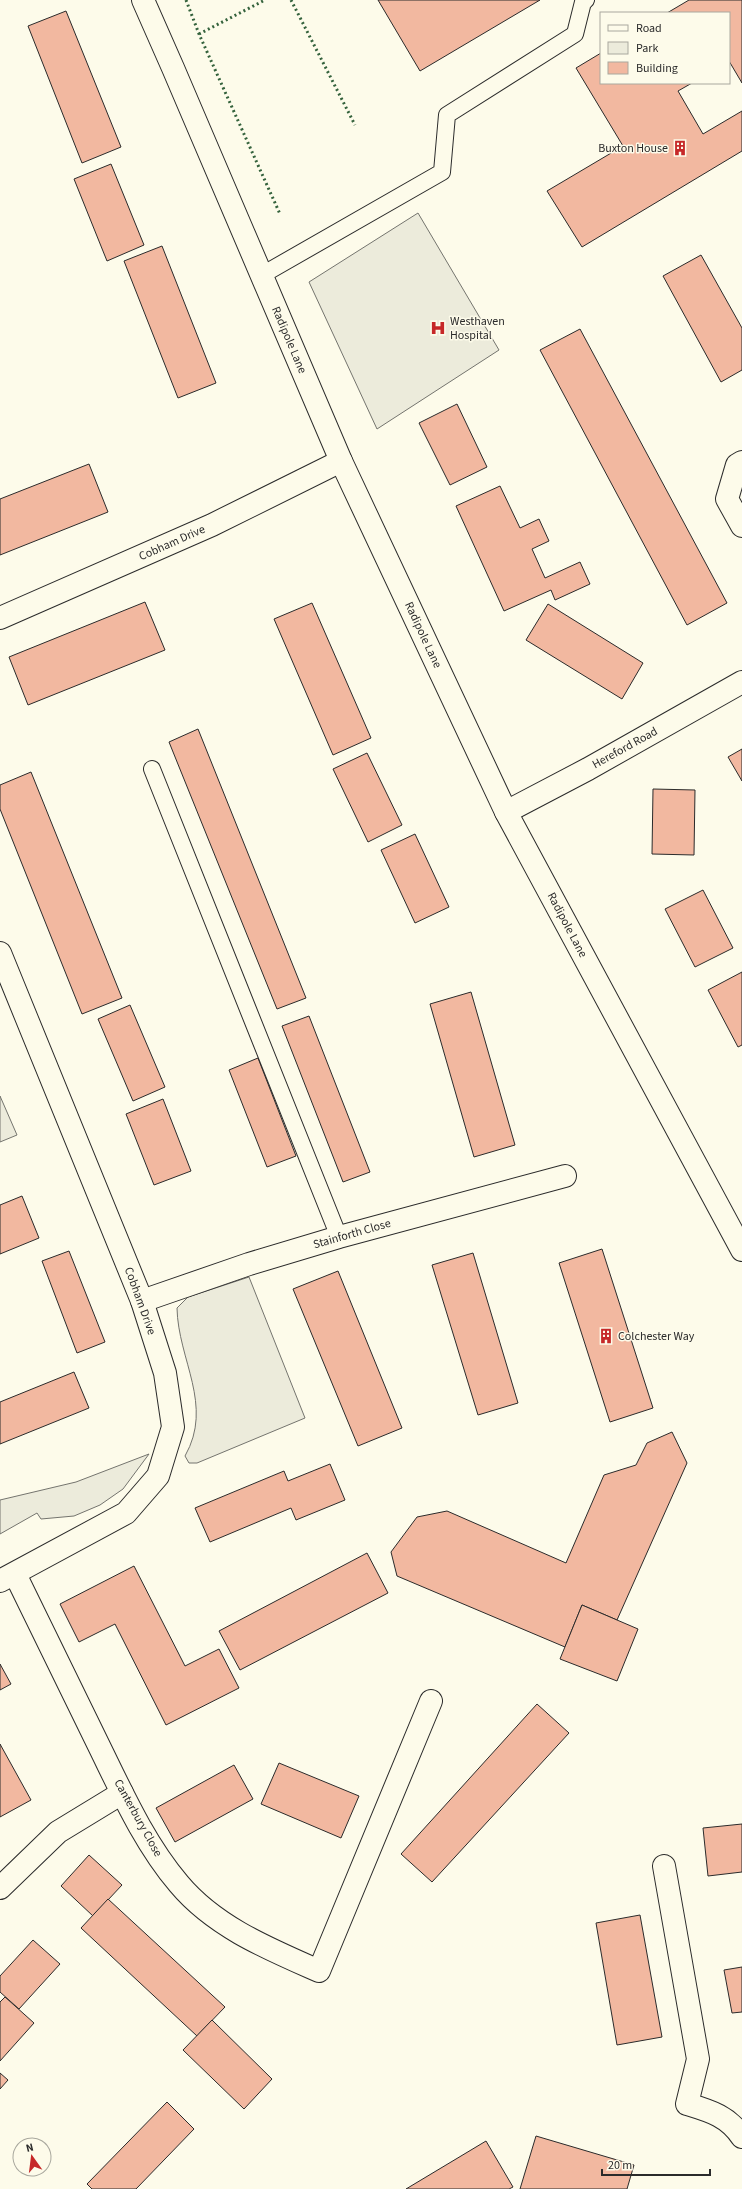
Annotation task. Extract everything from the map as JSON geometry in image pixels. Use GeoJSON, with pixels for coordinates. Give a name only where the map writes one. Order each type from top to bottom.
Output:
{"type":"FeatureCollection","features":[{"type":"Feature","properties":{"kind":"street","name":"Radipole Lane"},"geometry":{"type":"LineString","coordinates":[[143,0],[341,461],[506,812],[742,1250]]}},
{"type":"Feature","properties":{"kind":"street","name":"Cobham Drive"},"geometry":{"type":"LineString","coordinates":[[0,618],[212,526],[341,461]]}},
{"type":"Feature","properties":{"kind":"street"},"geometry":{"type":"LineString","coordinates":[[742,462],[737,465],[727,499],[742,526]]}},
{"type":"Feature","properties":{"kind":"street","name":"Hereford Road"},"geometry":{"type":"LineString","coordinates":[[506,812],[742,682]]}},
{"type":"Feature","properties":{"kind":"street","name":"Cobham Drive"},"geometry":{"type":"LineString","coordinates":[[0,953],[142,1301],[165,1373],[172,1427],[158,1476],[126,1513],[7,1578]]}},
{"type":"Feature","properties":{"kind":"street","name":"Stainforth Close"},"geometry":{"type":"LineString","coordinates":[[142,1301],[249,1264],[339,1237],[565,1176]]}},
{"type":"Feature","properties":{"kind":"street","name":"Canterbury Close"},"geometry":{"type":"LineString","coordinates":[[7,1578],[149,1843],[179,1885],[215,1917],[255,1942],[319,1971],[431,1701]]}},
{"type":"Feature","properties":{"kind":"street"},"geometry":{"type":"LineString","coordinates":[[0,1888],[58,1832],[122,1793]]}},
{"type":"Feature","properties":{"kind":"street"},"geometry":{"type":"LineString","coordinates":[[664,1866],[698,2059],[687,2104],[719,2114],[736,2129],[742,2138]]}},
{"type":"Feature","properties":{"kind":"lane"},"geometry":{"type":"LineString","coordinates":[[262,275],[442,172],[447,115],[575,34],[583,2],[586,0]]}},
{"type":"Feature","properties":{"kind":"lane"},"geometry":{"type":"LineString","coordinates":[[152,769],[339,1237]]}},
{"type":"Feature","properties":{"kind":"green space"},"geometry":{"type":"Polygon","coordinates":[[[418,213],[499,350],[377,429],[309,282],[418,213]]]}},
{"type":"Feature","properties":{"kind":"green space"},"geometry":{"type":"Polygon","coordinates":[[[0,1096],[17,1135],[0,1142],[0,1096]]]}},
{"type":"Feature","properties":{"kind":"green space"},"geometry":{"type":"Polygon","coordinates":[[[249,1277],[305,1418],[197,1463],[189,1463],[185,1456],[193,1437],[196,1419],[195,1400],[179,1327],[177,1308],[188,1297],[249,1277]]]}},
{"type":"Feature","properties":{"kind":"green space"},"geometry":{"type":"Polygon","coordinates":[[[149,1454],[123,1489],[100,1505],[74,1516],[41,1519],[37,1513],[0,1534],[0,1500],[76,1482],[149,1454]]]}},
{"type":"Feature","properties":{"kind":"building"},"geometry":{"type":"Polygon","coordinates":[[[378,0],[540,0],[420,71],[378,0]]]}},
{"type":"Feature","properties":{"kind":"building"},"geometry":{"type":"Polygon","coordinates":[[[689,0],[742,0],[742,83],[730,63],[730,12],[669,12],[689,0]]]}},
{"type":"Feature","properties":{"kind":"building"},"geometry":{"type":"Polygon","coordinates":[[[66,11],[121,147],[82,163],[28,26],[66,11]]]}},
{"type":"Feature","properties":{"kind":"building","name":"Buxton House"},"geometry":{"type":"Polygon","coordinates":[[[600,54],[600,84],[690,84],[678,91],[703,134],[742,111],[742,151],[582,247],[547,191],[623,146],[576,68],[600,54]]]}},
{"type":"Feature","properties":{"kind":"building"},"geometry":{"type":"Polygon","coordinates":[[[111,164],[144,245],[107,261],[74,179],[111,164]]]}},
{"type":"Feature","properties":{"kind":"building"},"geometry":{"type":"Polygon","coordinates":[[[162,246],[216,383],[178,398],[124,261],[162,246]]]}},
{"type":"Feature","properties":{"kind":"building"},"geometry":{"type":"Polygon","coordinates":[[[701,255],[742,328],[742,370],[721,382],[663,276],[701,255]]]}},
{"type":"Feature","properties":{"kind":"building"},"geometry":{"type":"Polygon","coordinates":[[[580,329],[727,603],[687,625],[540,350],[580,329]]]}},
{"type":"Feature","properties":{"kind":"building"},"geometry":{"type":"Polygon","coordinates":[[[457,404],[487,467],[450,485],[419,423],[457,404]]]}},
{"type":"Feature","properties":{"kind":"building"},"geometry":{"type":"Polygon","coordinates":[[[89,464],[108,512],[0,555],[0,499],[89,464]]]}},
{"type":"Feature","properties":{"kind":"building"},"geometry":{"type":"Polygon","coordinates":[[[500,486],[520,528],[539,519],[549,541],[532,549],[545,578],[580,562],[590,584],[555,600],[551,590],[504,611],[456,506],[500,486]]]}},
{"type":"Feature","properties":{"kind":"building"},"geometry":{"type":"Polygon","coordinates":[[[145,602],[165,650],[28,705],[9,657],[145,602]]]}},
{"type":"Feature","properties":{"kind":"building"},"geometry":{"type":"Polygon","coordinates":[[[312,603],[371,738],[333,755],[274,619],[312,603]]]}},
{"type":"Feature","properties":{"kind":"building"},"geometry":{"type":"Polygon","coordinates":[[[548,604],[643,663],[622,699],[526,640],[548,604]]]}},
{"type":"Feature","properties":{"kind":"building"},"geometry":{"type":"Polygon","coordinates":[[[198,729],[306,998],[277,1009],[169,742],[198,729]]]}},
{"type":"Feature","properties":{"kind":"building"},"geometry":{"type":"Polygon","coordinates":[[[742,749],[742,781],[728,757],[742,749]]]}},
{"type":"Feature","properties":{"kind":"building"},"geometry":{"type":"Polygon","coordinates":[[[367,753],[402,825],[368,842],[333,769],[367,753]]]}},
{"type":"Feature","properties":{"kind":"building"},"geometry":{"type":"Polygon","coordinates":[[[31,772],[122,998],[82,1014],[0,809],[0,785],[31,772]]]}},
{"type":"Feature","properties":{"kind":"building"},"geometry":{"type":"Polygon","coordinates":[[[653,789],[695,790],[694,855],[652,854],[653,789]]]}},
{"type":"Feature","properties":{"kind":"building"},"geometry":{"type":"Polygon","coordinates":[[[415,834],[449,907],[415,923],[381,850],[415,834]]]}},
{"type":"Feature","properties":{"kind":"building"},"geometry":{"type":"Polygon","coordinates":[[[703,890],[733,948],[695,967],[665,909],[703,890]]]}},
{"type":"Feature","properties":{"kind":"building"},"geometry":{"type":"Polygon","coordinates":[[[742,972],[742,1045],[738,1047],[708,990],[742,972]]]}},
{"type":"Feature","properties":{"kind":"building"},"geometry":{"type":"Polygon","coordinates":[[[471,992],[515,1145],[474,1157],[430,1004],[471,992]]]}},
{"type":"Feature","properties":{"kind":"building"},"geometry":{"type":"Polygon","coordinates":[[[130,1005],[165,1087],[133,1101],[98,1019],[130,1005]]]}},
{"type":"Feature","properties":{"kind":"building"},"geometry":{"type":"Polygon","coordinates":[[[309,1016],[370,1172],[343,1182],[282,1026],[309,1016]]]}},
{"type":"Feature","properties":{"kind":"building"},"geometry":{"type":"Polygon","coordinates":[[[258,1058],[296,1156],[267,1167],[229,1070],[258,1058]]]}},
{"type":"Feature","properties":{"kind":"building"},"geometry":{"type":"Polygon","coordinates":[[[163,1099],[191,1171],[154,1185],[126,1114],[163,1099]]]}},
{"type":"Feature","properties":{"kind":"building"},"geometry":{"type":"Polygon","coordinates":[[[22,1196],[39,1238],[0,1254],[0,1205],[22,1196]]]}},
{"type":"Feature","properties":{"kind":"building","name":"Colchester Way"},"geometry":{"type":"Polygon","coordinates":[[[602,1249],[653,1408],[610,1422],[559,1263],[602,1249]]]}},
{"type":"Feature","properties":{"kind":"building"},"geometry":{"type":"Polygon","coordinates":[[[69,1251],[105,1342],[77,1353],[42,1261],[69,1251]]]}},
{"type":"Feature","properties":{"kind":"building"},"geometry":{"type":"Polygon","coordinates":[[[473,1253],[518,1403],[478,1415],[432,1265],[473,1253]]]}},
{"type":"Feature","properties":{"kind":"building"},"geometry":{"type":"Polygon","coordinates":[[[338,1271],[402,1428],[358,1446],[293,1289],[338,1271]]]}},
{"type":"Feature","properties":{"kind":"building"},"geometry":{"type":"Polygon","coordinates":[[[74,1372],[89,1408],[0,1444],[0,1402],[74,1372]]]}},
{"type":"Feature","properties":{"kind":"building"},"geometry":{"type":"Polygon","coordinates":[[[672,1432],[687,1463],[617,1620],[582,1605],[565,1647],[397,1576],[391,1552],[417,1517],[447,1511],[566,1563],[604,1475],[636,1465],[647,1443],[672,1432]]]}},
{"type":"Feature","properties":{"kind":"building"},"geometry":{"type":"Polygon","coordinates":[[[330,1464],[345,1500],[296,1520],[291,1508],[210,1542],[195,1508],[284,1471],[288,1481],[330,1464]]]}},
{"type":"Feature","properties":{"kind":"building"},"geometry":{"type":"Polygon","coordinates":[[[367,1553],[388,1593],[240,1670],[219,1631],[367,1553]]]}},
{"type":"Feature","properties":{"kind":"building"},"geometry":{"type":"Polygon","coordinates":[[[134,1566],[185,1666],[219,1649],[239,1688],[166,1725],[115,1624],[79,1642],[60,1604],[134,1566]]]}},
{"type":"Feature","properties":{"kind":"building"},"geometry":{"type":"Polygon","coordinates":[[[582,1605],[638,1629],[617,1681],[560,1659],[582,1605]]]}},
{"type":"Feature","properties":{"kind":"building"},"geometry":{"type":"Polygon","coordinates":[[[0,1664],[11,1684],[0,1690],[0,1664]]]}},
{"type":"Feature","properties":{"kind":"building"},"geometry":{"type":"Polygon","coordinates":[[[537,1704],[569,1733],[432,1882],[401,1854],[537,1704]]]}},
{"type":"Feature","properties":{"kind":"building"},"geometry":{"type":"Polygon","coordinates":[[[0,1744],[31,1800],[0,1817],[0,1744]]]}},
{"type":"Feature","properties":{"kind":"building"},"geometry":{"type":"Polygon","coordinates":[[[279,1763],[359,1796],[341,1838],[261,1804],[279,1763]]]}},
{"type":"Feature","properties":{"kind":"building"},"geometry":{"type":"Polygon","coordinates":[[[234,1765],[253,1799],[175,1842],[156,1808],[234,1765]]]}},
{"type":"Feature","properties":{"kind":"building"},"geometry":{"type":"Polygon","coordinates":[[[742,1824],[742,1872],[708,1876],[703,1828],[742,1824]]]}},
{"type":"Feature","properties":{"kind":"building"},"geometry":{"type":"Polygon","coordinates":[[[89,1855],[122,1885],[93,1916],[61,1886],[89,1855]]]}},
{"type":"Feature","properties":{"kind":"building"},"geometry":{"type":"Polygon","coordinates":[[[108,1899],[225,2007],[197,2036],[81,1928],[108,1899]]]}},
{"type":"Feature","properties":{"kind":"building"},"geometry":{"type":"Polygon","coordinates":[[[640,1915],[662,2037],[617,2045],[596,1923],[640,1915]]]}},
{"type":"Feature","properties":{"kind":"building"},"geometry":{"type":"Polygon","coordinates":[[[33,1940],[60,1964],[19,2009],[0,1992],[0,1976],[33,1940]]]}},
{"type":"Feature","properties":{"kind":"building"},"geometry":{"type":"Polygon","coordinates":[[[742,1967],[742,2012],[732,2013],[724,1970],[742,1967]]]}},
{"type":"Feature","properties":{"kind":"building"},"geometry":{"type":"Polygon","coordinates":[[[5,1997],[34,2023],[0,2061],[0,2002],[5,1997]]]}},
{"type":"Feature","properties":{"kind":"building"},"geometry":{"type":"Polygon","coordinates":[[[212,2020],[272,2079],[244,2109],[183,2050],[212,2020]]]}},
{"type":"Feature","properties":{"kind":"building"},"geometry":{"type":"Polygon","coordinates":[[[0,2073],[8,2080],[0,2089],[0,2073]]]}},
{"type":"Feature","properties":{"kind":"building"},"geometry":{"type":"Polygon","coordinates":[[[167,2102],[194,2129],[136,2189],[92,2189],[87,2184],[167,2102]]]}},
{"type":"Feature","properties":{"kind":"building"},"geometry":{"type":"Polygon","coordinates":[[[536,2136],[634,2165],[627,2189],[520,2189],[536,2136]]]}},
{"type":"Feature","properties":{"kind":"building"},"geometry":{"type":"Polygon","coordinates":[[[486,2141],[513,2187],[509,2189],[406,2189],[486,2141]]]}},
{"type":"Feature","properties":{"kind":"hedge"},"geometry":{"type":"LineString","coordinates":[[186,0],[199,34],[280,214]]}},
{"type":"Feature","properties":{"kind":"hedge"},"geometry":{"type":"LineString","coordinates":[[199,34],[265,0]]}},
{"type":"Feature","properties":{"kind":"hedge"},"geometry":{"type":"LineString","coordinates":[[291,0],[355,125]]}},
{"type":"Feature","properties":{"kind":"place","name":"Buxton House"},"geometry":{"type":"Point","coordinates":[680,148]}},
{"type":"Feature","properties":{"kind":"place","name":"Westhaven Hospital"},"geometry":{"type":"Point","coordinates":[438,328]}},
{"type":"Feature","properties":{"kind":"place","name":"Colchester Way"},"geometry":{"type":"Point","coordinates":[606,1336]}}]}
